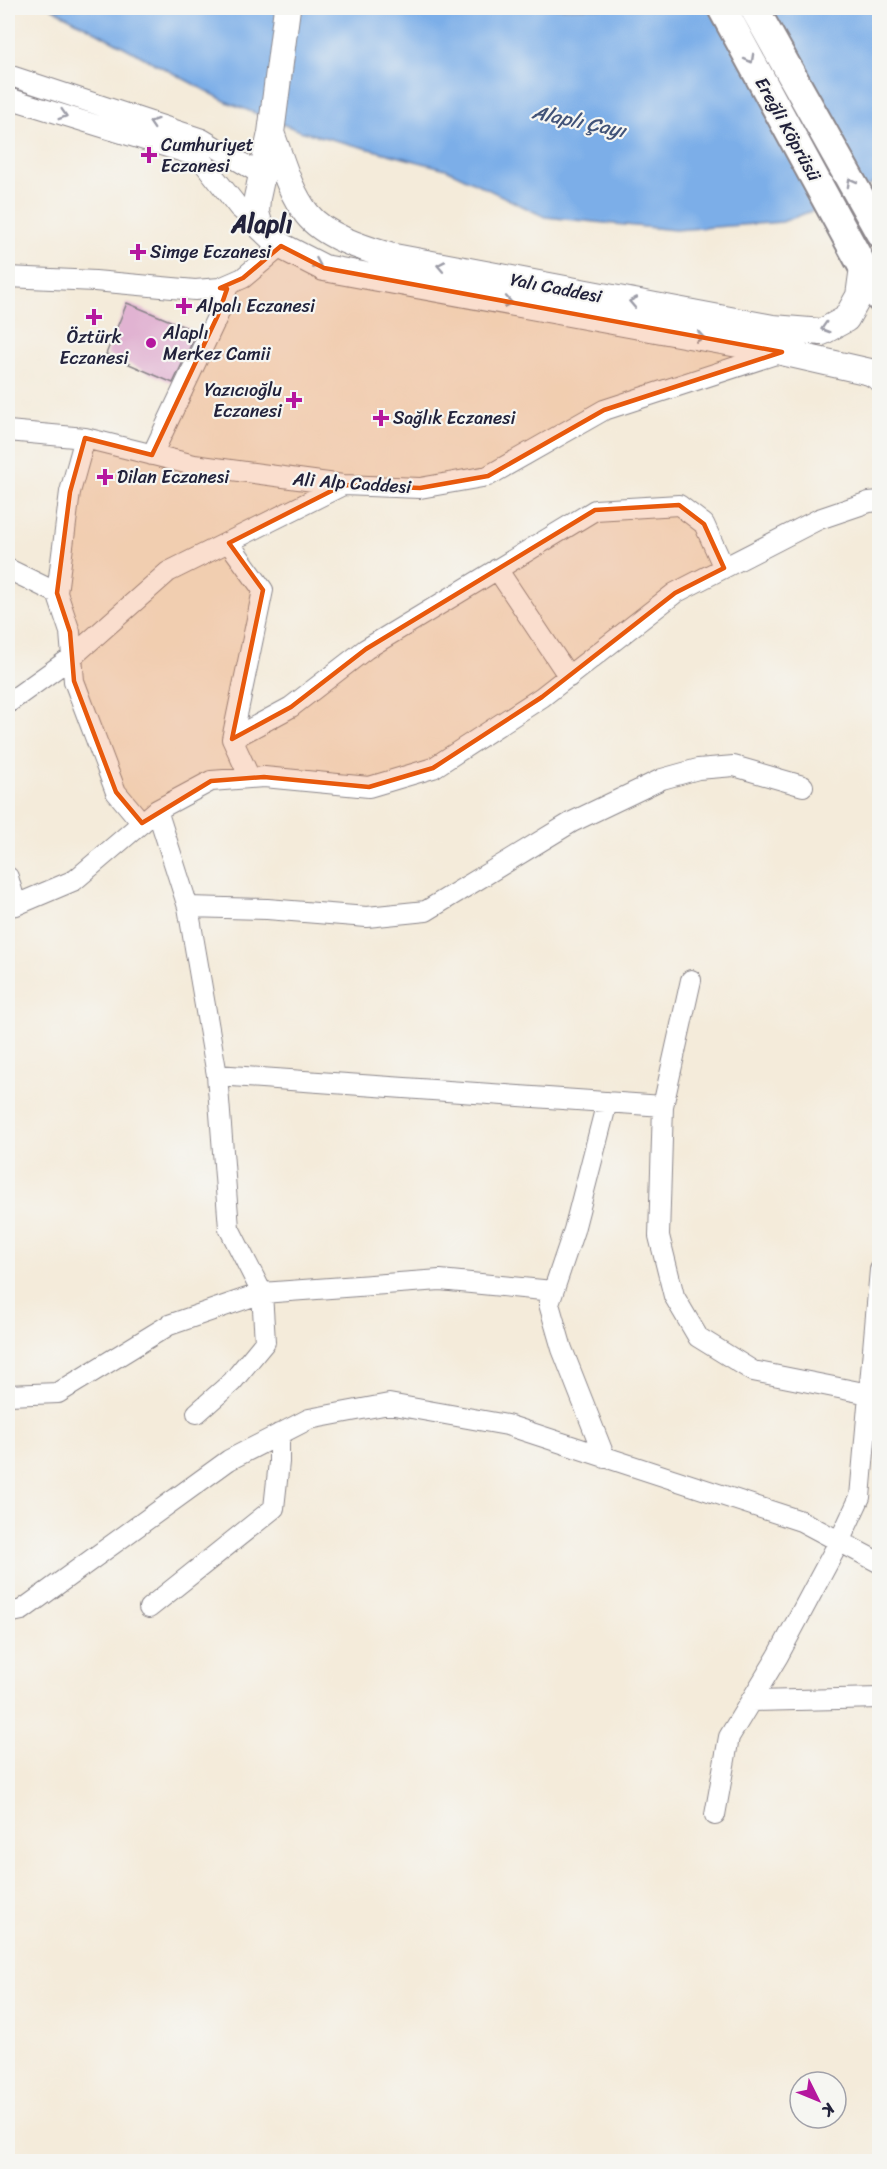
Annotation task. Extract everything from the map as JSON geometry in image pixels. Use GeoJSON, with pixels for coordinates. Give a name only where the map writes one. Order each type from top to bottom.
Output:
{"type":"FeatureCollection","features":[{"type":"Feature","properties":{"kind":"highway","name":"Ereğli Köprüsü"},"geometry":{"type":"LineString","coordinates":[[722,8],[879,298]]}},
{"type":"Feature","properties":{"kind":"highway","name":"Ereğli Köprüsü"},"geometry":{"type":"LineString","coordinates":[[754,8],[879,233]]}},
{"type":"Feature","properties":{"kind":"main road"},"geometry":{"type":"LineString","coordinates":[[260,226],[256,213],[257,198],[271,133],[287,8]]}},
{"type":"Feature","properties":{"kind":"main road"},"geometry":{"type":"LineString","coordinates":[[271,133],[308,227],[304,236],[295,244],[281,246]]}},
{"type":"Feature","properties":{"kind":"main road","name":"Yalı Caddesi"},"geometry":{"type":"LineString","coordinates":[[262,175],[301,205],[330,233],[389,256],[773,328],[822,332],[846,319],[859,296],[858,259]]}},
{"type":"Feature","properties":{"kind":"main road","name":"Yalı Caddesi"},"geometry":{"type":"LineString","coordinates":[[260,226],[281,246],[324,268],[782,352],[870,372],[879,378]]}},
{"type":"Feature","properties":{"kind":"street"},"geometry":{"type":"LineString","coordinates":[[8,75],[202,139],[262,175]]}},
{"type":"Feature","properties":{"kind":"street"},"geometry":{"type":"LineString","coordinates":[[8,98],[190,154],[202,161],[238,208],[260,226]]}},
{"type":"Feature","properties":{"kind":"street"},"geometry":{"type":"LineString","coordinates":[[220,288],[243,278],[281,246]]}},
{"type":"Feature","properties":{"kind":"street"},"geometry":{"type":"LineString","coordinates":[[8,277],[95,281],[195,290],[227,289],[218,315],[152,455]]}},
{"type":"Feature","properties":{"kind":"street","name":"Ali Alp Caddesi"},"geometry":{"type":"LineString","coordinates":[[8,431],[85,438],[194,465],[343,485],[420,488],[488,476],[603,411],[782,352]]}},
{"type":"Feature","properties":{"kind":"street"},"geometry":{"type":"LineString","coordinates":[[85,438],[70,492],[57,593],[70,632],[74,681],[117,792],[142,823]]}},
{"type":"Feature","properties":{"kind":"street"},"geometry":{"type":"LineString","coordinates":[[8,703],[72,657],[168,572],[343,485]]}},
{"type":"Feature","properties":{"kind":"street"},"geometry":{"type":"LineString","coordinates":[[8,876],[12,906],[75,880],[157,810],[211,781],[264,777],[369,787],[433,768],[542,697],[675,593],[819,519],[869,502],[879,501]]}},
{"type":"Feature","properties":{"kind":"street"},"geometry":{"type":"LineString","coordinates":[[232,740],[291,707],[366,649],[595,510],[679,505],[704,524],[724,568]]}},
{"type":"Feature","properties":{"kind":"street"},"geometry":{"type":"LineString","coordinates":[[229,543],[263,590],[232,740],[250,778]]}},
{"type":"Feature","properties":{"kind":"street"},"geometry":{"type":"LineString","coordinates":[[8,569],[57,593]]}},
{"type":"Feature","properties":{"kind":"street"},"geometry":{"type":"LineString","coordinates":[[497,569],[568,677]]}},
{"type":"Feature","properties":{"kind":"street"},"geometry":{"type":"LineString","coordinates":[[188,907],[267,909],[367,917],[426,911],[572,822],[662,779],[698,769],[734,766],[803,786]]}},
{"type":"Feature","properties":{"kind":"street"},"geometry":{"type":"LineString","coordinates":[[157,810],[188,907],[217,1075],[229,1228],[262,1293],[265,1342],[232,1382],[197,1413]]}},
{"type":"Feature","properties":{"kind":"street"},"geometry":{"type":"LineString","coordinates":[[691,980],[663,1107],[659,1236],[675,1296],[698,1337],[753,1371],[869,1394]]}},
{"type":"Feature","properties":{"kind":"street"},"geometry":{"type":"LineString","coordinates":[[217,1075],[663,1107]]}},
{"type":"Feature","properties":{"kind":"street"},"geometry":{"type":"LineString","coordinates":[[605,1458],[562,1349],[549,1304],[574,1230],[607,1102]]}},
{"type":"Feature","properties":{"kind":"street"},"geometry":{"type":"LineString","coordinates":[[715,1815],[729,1737],[778,1656],[860,1497],[873,1427],[869,1394],[879,1270]]}},
{"type":"Feature","properties":{"kind":"street"},"geometry":{"type":"LineString","coordinates":[[8,1395],[58,1393],[169,1325],[262,1293],[440,1280],[553,1291]]}},
{"type":"Feature","properties":{"kind":"street"},"geometry":{"type":"LineString","coordinates":[[8,1613],[22,1610],[229,1460],[309,1419],[389,1404],[507,1425],[801,1521],[879,1563]]}},
{"type":"Feature","properties":{"kind":"street"},"geometry":{"type":"LineString","coordinates":[[149,1608],[274,1508],[279,1462],[279,1434]]}},
{"type":"Feature","properties":{"kind":"street"},"geometry":{"type":"LineString","coordinates":[[751,1701],[879,1698]]}},
{"type":"Feature","properties":{"kind":"highlighted area"},"geometry":{"type":"Polygon","coordinates":[[[281,246],[324,268],[782,352],[604,410],[488,476],[420,488],[343,485],[229,543],[263,590],[232,739],[291,707],[366,649],[595,510],[679,505],[704,524],[724,568],[675,593],[542,697],[433,768],[369,787],[264,777],[211,781],[142,823],[116,792],[74,681],[70,632],[57,593],[70,492],[85,438],[152,455],[218,315],[227,289],[220,288],[243,278],[281,246]]]}},
{"type":"Feature","properties":{"kind":"water","name":"Alaplı Çayı"},"geometry":{"type":"Polygon","coordinates":[[[51,8],[879,8],[879,181],[782,222],[675,230],[545,217],[446,169],[300,131],[227,102],[51,8]]]}},
{"type":"Feature","properties":{"kind":"building","name":"Alaplı Merkez Camii"},"geometry":{"type":"Polygon","coordinates":[[[127,303],[197,332],[173,383],[106,354],[127,303]]]}},
{"type":"Feature","properties":{"kind":"place","name":"Cumhuriyet Eczanesi"},"geometry":{"type":"Point","coordinates":[149,155]}},
{"type":"Feature","properties":{"kind":"place","name":"Simge Eczanesi"},"geometry":{"type":"Point","coordinates":[138,252]}},
{"type":"Feature","properties":{"kind":"place","name":"Alpalı Eczanesi"},"geometry":{"type":"Point","coordinates":[184,306]}},
{"type":"Feature","properties":{"kind":"place","name":"Öztürk Eczanesi"},"geometry":{"type":"Point","coordinates":[94,317]}},
{"type":"Feature","properties":{"kind":"place","name":"Alaplı Merkez Camii"},"geometry":{"type":"Point","coordinates":[151,343]}},
{"type":"Feature","properties":{"kind":"place","name":"Yazıcıoğlu Eczanesi"},"geometry":{"type":"Point","coordinates":[294,400]}},
{"type":"Feature","properties":{"kind":"place","name":"Sağlık Eczanesi"},"geometry":{"type":"Point","coordinates":[381,418]}},
{"type":"Feature","properties":{"kind":"place","name":"Dilan Eczanesi"},"geometry":{"type":"Point","coordinates":[105,477]}},
{"type":"Feature","properties":{"kind":"district","name":"Alaplı"},"geometry":{"type":"Point","coordinates":[262,224]}}]}
